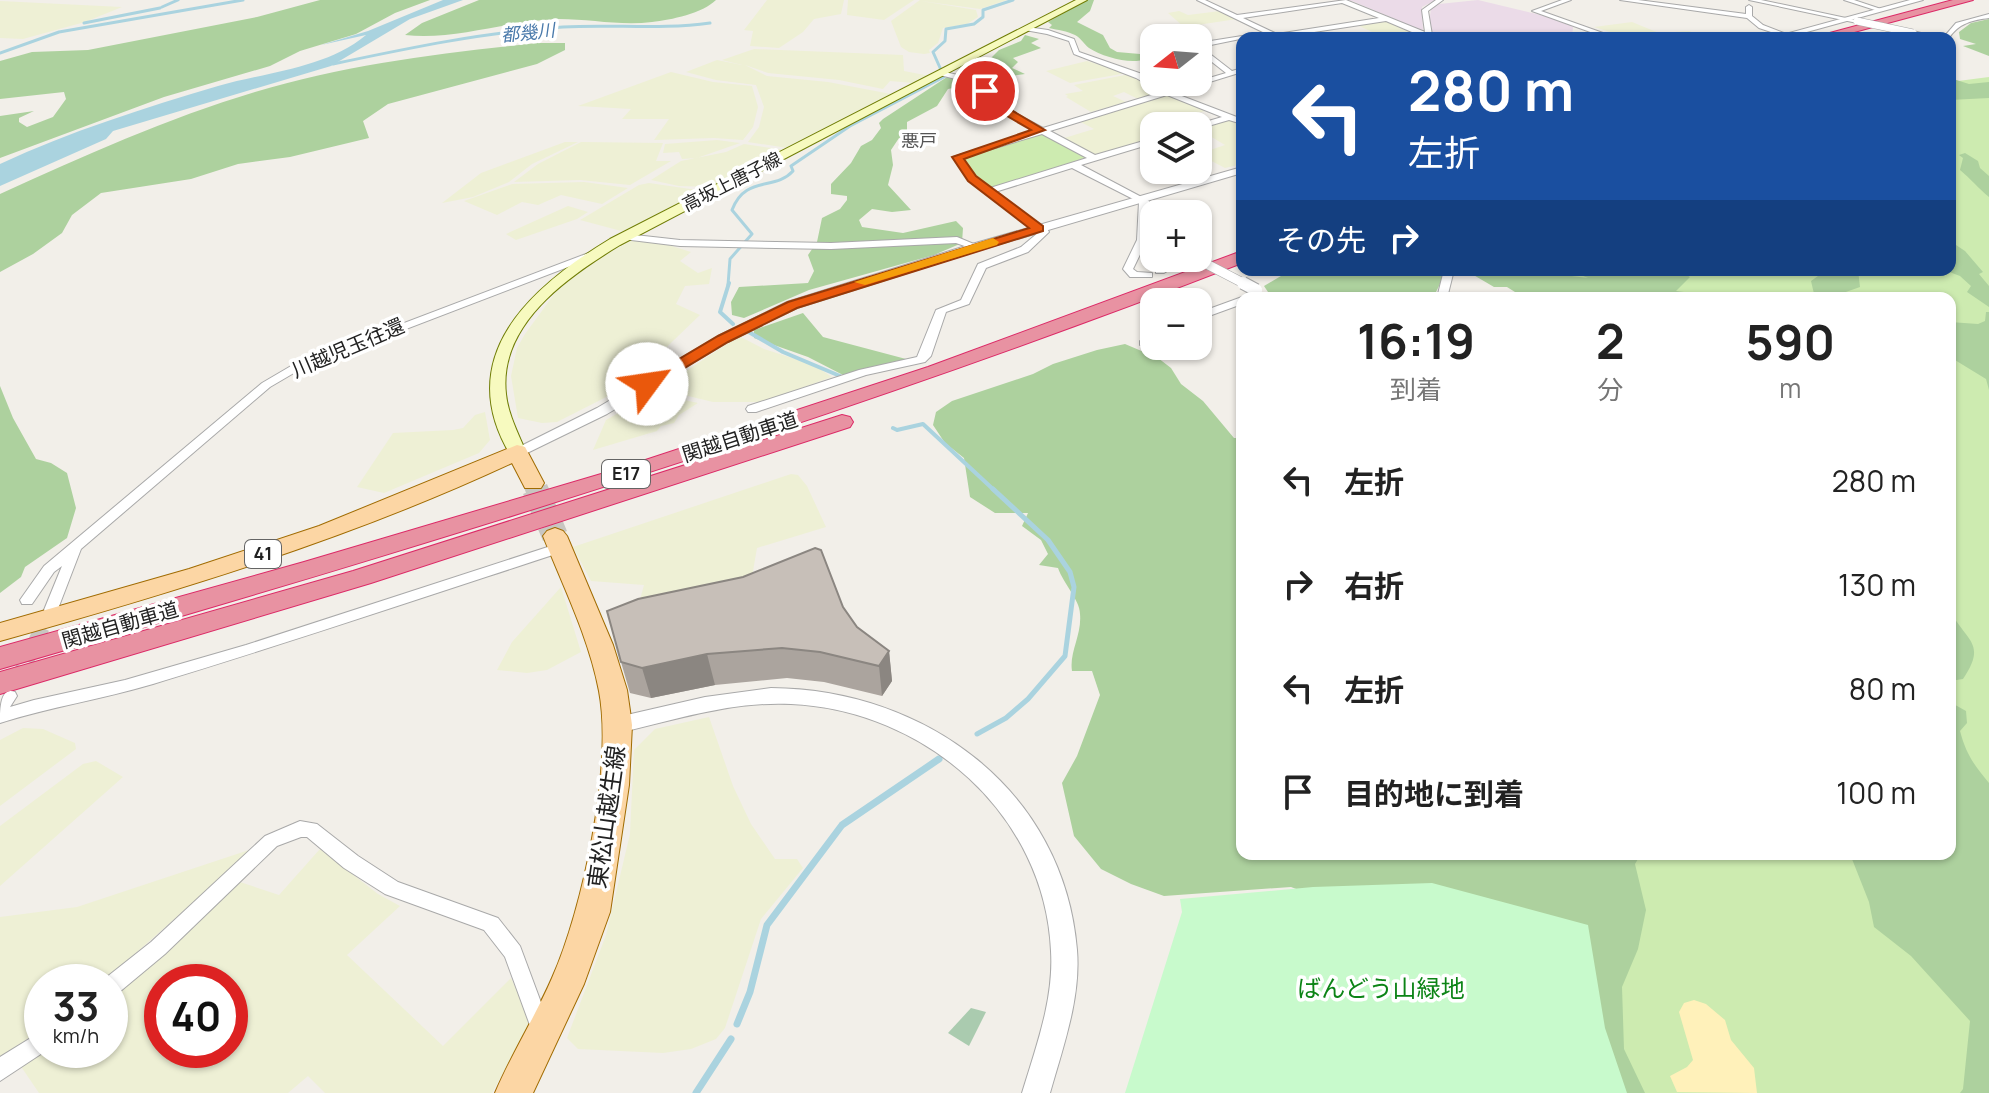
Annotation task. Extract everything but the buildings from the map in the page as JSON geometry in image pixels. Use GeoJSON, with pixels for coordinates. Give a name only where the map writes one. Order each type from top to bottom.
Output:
{"type":"FeatureCollection","features":[{"type":"Feature","properties":{"kind":"highway"},"geometry":{"type":"LineString","coordinates":[[1841,32],[1967,0]]}},
{"type":"Feature","properties":{"kind":"highway"},"geometry":{"type":"LineString","coordinates":[[1875,32],[1989,3]]}},
{"type":"Feature","properties":{"kind":"highway","name":"関越自動車道"},"geometry":{"type":"LineString","coordinates":[[0,658],[354,558],[710,447],[887,389],[1236,259]]}},
{"type":"Feature","properties":{"kind":"highway"},"geometry":{"type":"LineString","coordinates":[[1212,295],[1250,289]]}},
{"type":"Feature","properties":{"kind":"highway","name":"関越自動車道"},"geometry":{"type":"LineString","coordinates":[[3,696],[362,577],[720,464],[1140,314]]}},
{"type":"Feature","properties":{"kind":"main road","name":"高坂上唐子線"},"geometry":{"type":"LineString","coordinates":[[517,452],[500,406],[497,386],[510,336],[532,306],[554,284],[626,237],[1083,0]]}},
{"type":"Feature","properties":{"kind":"main road"},"geometry":{"type":"LineString","coordinates":[[517,452],[533,483]]}},
{"type":"Feature","properties":{"kind":"main road","name":"41"},"geometry":{"type":"LineString","coordinates":[[0,632],[189,578],[298,542],[409,501],[517,452]]}},
{"type":"Feature","properties":{"kind":"main road","name":"東松山越生線"},"geometry":{"type":"LineString","coordinates":[[514,1093],[567,984],[594,912],[611,814],[618,725],[613,690],[600,645],[558,542]]}},
{"type":"Feature","properties":{"kind":"street"},"geometry":{"type":"LineString","coordinates":[[1200,0],[1267,32]]}},
{"type":"Feature","properties":{"kind":"street"},"geometry":{"type":"LineString","coordinates":[[1429,32],[1424,21],[1425,10],[1440,0]]}},
{"type":"Feature","properties":{"kind":"street"},"geometry":{"type":"LineString","coordinates":[[1568,0],[1535,11],[1596,32]]}},
{"type":"Feature","properties":{"kind":"street"},"geometry":{"type":"LineString","coordinates":[[1623,0],[1749,16],[1765,29],[1776,32]]}},
{"type":"Feature","properties":{"kind":"street"},"geometry":{"type":"LineString","coordinates":[[1749,16],[1752,0],[1908,32]]}},
{"type":"Feature","properties":{"kind":"street"},"geometry":{"type":"LineString","coordinates":[[1847,0],[1878,9]]}},
{"type":"Feature","properties":{"kind":"street"},"geometry":{"type":"LineString","coordinates":[[1796,32],[1919,0]]}},
{"type":"Feature","properties":{"kind":"street"},"geometry":{"type":"LineString","coordinates":[[1237,17],[1343,1],[1417,32]]}},
{"type":"Feature","properties":{"kind":"street"},"geometry":{"type":"LineString","coordinates":[[1949,32],[1966,20],[1989,16]]}},
{"type":"Feature","properties":{"kind":"street"},"geometry":{"type":"LineString","coordinates":[[1301,32],[1387,19]]}},
{"type":"Feature","properties":{"kind":"street"},"geometry":{"type":"LineString","coordinates":[[1027,29],[1061,35],[1072,40],[1074,51],[1082,56],[1140,77]]}},
{"type":"Feature","properties":{"kind":"street"},"geometry":{"type":"LineString","coordinates":[[1212,43],[1236,39]]}},
{"type":"Feature","properties":{"kind":"street"},"geometry":{"type":"LineString","coordinates":[[1212,57],[1231,73]]}},
{"type":"Feature","properties":{"kind":"street"},"geometry":{"type":"LineString","coordinates":[[1212,79],[1236,72]]}},
{"type":"Feature","properties":{"kind":"street"},"geometry":{"type":"LineString","coordinates":[[943,73],[982,83],[986,100],[1094,158]]}},
{"type":"Feature","properties":{"kind":"street"},"geometry":{"type":"LineString","coordinates":[[752,409],[863,372],[921,360],[941,310],[965,302],[982,266],[1016,254],[1039,240],[1044,232],[972,179],[957,157],[1153,96]]}},
{"type":"Feature","properties":{"kind":"street"},"geometry":{"type":"LineString","coordinates":[[1176,96],[1236,120]]}},
{"type":"Feature","properties":{"kind":"street"},"geometry":{"type":"LineString","coordinates":[[1212,123],[1230,117]]}},
{"type":"Feature","properties":{"kind":"street"},"geometry":{"type":"LineString","coordinates":[[989,191],[1140,144]]}},
{"type":"Feature","properties":{"kind":"street"},"geometry":{"type":"LineString","coordinates":[[1073,165],[1142,198],[1146,205],[1142,240],[1128,269],[1134,275],[1148,275]]}},
{"type":"Feature","properties":{"kind":"street"},"geometry":{"type":"LineString","coordinates":[[517,452],[602,411],[723,339],[816,296],[1236,172]]}},
{"type":"Feature","properties":{"kind":"street"},"geometry":{"type":"LineString","coordinates":[[626,237],[680,243],[831,246],[946,239],[976,247]]}},
{"type":"Feature","properties":{"kind":"street","name":"川越児玉往還"},"geometry":{"type":"LineString","coordinates":[[27,600],[49,569],[266,385],[295,368],[599,252]]}},
{"type":"Feature","properties":{"kind":"street"},"geometry":{"type":"LineString","coordinates":[[1212,268],[1250,289]]}},
{"type":"Feature","properties":{"kind":"street"},"geometry":{"type":"LineString","coordinates":[[1212,309],[1236,297]]}},
{"type":"Feature","properties":{"kind":"street"},"geometry":{"type":"LineString","coordinates":[[0,717],[34,706],[125,686],[250,649],[558,542]]}},
{"type":"Feature","properties":{"kind":"street"},"geometry":{"type":"LineString","coordinates":[[51,610],[76,547]]}},
{"type":"Feature","properties":{"kind":"street"},"geometry":{"type":"LineString","coordinates":[[618,725],[735,700],[792,696],[820,699],[883,713],[942,742],[976,769],[1014,810],[1038,847],[1052,877],[1060,912],[1064,952],[1059,1008],[1036,1093]]}},
{"type":"Feature","properties":{"kind":"street"},"geometry":{"type":"LineString","coordinates":[[128,972],[271,841],[290,832],[311,829],[351,862],[392,888],[491,924],[513,952],[543,1036]]}},
{"type":"Feature","properties":{"kind":"street"},"geometry":{"type":"LineString","coordinates":[[0,1070],[24,1053]]}},
{"type":"Feature","properties":{"kind":"shaded area"},"geometry":{"type":"Polygon","coordinates":[[[1331,0],[1436,0],[1422,7],[1423,31],[1352,1],[1331,0]]]}},
{"type":"Feature","properties":{"kind":"shaded area"},"geometry":{"type":"Polygon","coordinates":[[[1478,0],[1561,20],[1573,27],[1573,32],[1432,32],[1429,25],[1431,8],[1439,4],[1478,0]]]}},
{"type":"Feature","properties":{"kind":"green space"},"geometry":{"type":"Polygon","coordinates":[[[320,0],[430,0],[395,13],[356,34],[300,51],[270,66],[164,97],[0,158],[0,116],[34,111],[19,118],[19,122],[27,127],[53,117],[66,99],[64,92],[0,99],[0,61],[32,52],[88,50],[257,17],[320,0]]]}},
{"type":"Feature","properties":{"kind":"green space"},"geometry":{"type":"Polygon","coordinates":[[[479,0],[716,0],[695,12],[652,22],[540,20],[462,33],[405,35],[422,23],[479,0]]]}},
{"type":"Feature","properties":{"kind":"green space"},"geometry":{"type":"Polygon","coordinates":[[[767,0],[844,0],[841,14],[814,19],[803,32],[779,48],[750,46],[753,31],[744,30],[767,0]]]}},
{"type":"Feature","properties":{"kind":"green space"},"geometry":{"type":"Polygon","coordinates":[[[848,0],[914,0],[884,20],[847,15],[848,0]]]}},
{"type":"Feature","properties":{"kind":"green space"},"geometry":{"type":"Polygon","coordinates":[[[920,0],[1007,0],[980,9],[921,1],[976,10],[978,17],[967,24],[943,28],[938,43],[929,50],[930,53],[924,54],[909,52],[901,47],[891,21],[920,0]]]}},
{"type":"Feature","properties":{"kind":"green space"},"geometry":{"type":"Polygon","coordinates":[[[1086,0],[1094,0],[1090,11],[1077,22],[1103,35],[1110,48],[1117,52],[1140,54],[1140,61],[1109,57],[1089,48],[1075,35],[1049,28],[1052,25],[1048,22],[1086,0]]]}},
{"type":"Feature","properties":{"kind":"green space"},"geometry":{"type":"Polygon","coordinates":[[[0,1],[122,7],[85,22],[23,39],[0,38],[0,1]]]}},
{"type":"Feature","properties":{"kind":"green space"},"geometry":{"type":"Polygon","coordinates":[[[1179,11],[1188,15],[1220,11],[1237,19],[1181,24],[1168,13],[1179,11]]]}},
{"type":"Feature","properties":{"kind":"green space"},"geometry":{"type":"Polygon","coordinates":[[[1989,19],[1989,56],[1963,46],[1976,44],[1960,39],[1959,32],[1971,23],[1989,19]]]}},
{"type":"Feature","properties":{"kind":"green space"},"geometry":{"type":"Polygon","coordinates":[[[1384,20],[1414,32],[1372,32],[1355,24],[1384,20]]]}},
{"type":"Feature","properties":{"kind":"green space"},"geometry":{"type":"Polygon","coordinates":[[[1632,22],[1657,32],[1610,32],[1594,27],[1632,22]]]}},
{"type":"Feature","properties":{"kind":"green space"},"geometry":{"type":"Polygon","coordinates":[[[1025,35],[1039,39],[1031,43],[1041,48],[1013,58],[1018,62],[1012,68],[1025,74],[1001,77],[1008,97],[993,102],[989,97],[991,86],[980,69],[999,50],[1021,41],[1025,35]]]}},
{"type":"Feature","properties":{"kind":"green space"},"geometry":{"type":"Polygon","coordinates":[[[538,43],[565,43],[565,50],[537,64],[388,104],[363,121],[369,138],[290,157],[238,164],[191,179],[101,193],[72,215],[62,233],[0,272],[0,194],[94,152],[190,114],[290,82],[396,61],[538,43]]]}},
{"type":"Feature","properties":{"kind":"green space"},"geometry":{"type":"Polygon","coordinates":[[[754,49],[903,55],[904,71],[930,76],[914,83],[890,81],[883,89],[839,80],[768,73],[745,65],[767,76],[828,82],[891,94],[788,148],[748,142],[759,127],[764,107],[756,85],[686,72],[717,60],[742,65],[722,60],[754,49]]]}},
{"type":"Feature","properties":{"kind":"green space"},"geometry":{"type":"Polygon","coordinates":[[[1087,61],[1127,73],[1070,83],[1046,71],[1087,61]]]}},
{"type":"Feature","properties":{"kind":"green space"},"geometry":{"type":"Polygon","coordinates":[[[671,72],[713,82],[752,86],[758,107],[753,127],[743,140],[654,140],[669,119],[622,119],[631,109],[578,106],[671,72]]]}},
{"type":"Feature","properties":{"kind":"green space"},"geometry":{"type":"Polygon","coordinates":[[[1130,74],[1140,80],[1140,96],[1148,96],[1138,99],[1124,92],[1113,96],[1126,102],[1091,112],[1066,97],[1065,94],[1083,91],[1074,85],[1130,74]]]}},
{"type":"Feature","properties":{"kind":"green space"},"geometry":{"type":"Polygon","coordinates":[[[947,77],[977,83],[948,89],[937,106],[907,122],[907,136],[899,138],[891,150],[893,165],[888,185],[911,210],[892,212],[872,209],[859,220],[862,227],[903,233],[956,221],[963,228],[962,243],[934,255],[809,290],[744,318],[732,315],[731,302],[739,287],[808,283],[814,271],[808,255],[817,242],[822,218],[840,209],[847,200],[847,196],[831,194],[831,184],[851,163],[861,146],[872,140],[881,128],[879,123],[883,119],[947,77]]]}},
{"type":"Feature","properties":{"kind":"green space"},"geometry":{"type":"Polygon","coordinates":[[[1989,77],[1989,1093],[1627,1093],[1576,860],[1956,860],[1956,292],[1556,292],[1560,276],[1956,276],[1958,81],[1989,77]]]}},
{"type":"Feature","properties":{"kind":"green space"},"geometry":{"type":"Polygon","coordinates":[[[1956,80],[1969,84],[1989,82],[1989,98],[1956,100],[1956,80]]]}},
{"type":"Feature","properties":{"kind":"green space"},"geometry":{"type":"Polygon","coordinates":[[[1160,96],[1171,96],[1205,111],[1140,112],[1140,142],[1097,155],[1061,139],[1094,129],[1079,121],[1160,96]]]}},
{"type":"Feature","properties":{"kind":"green space"},"geometry":{"type":"Polygon","coordinates":[[[1231,119],[1236,121],[1236,165],[1225,168],[1212,161],[1212,149],[1225,145],[1212,137],[1212,125],[1231,119]]]}},
{"type":"Feature","properties":{"kind":"green space"},"geometry":{"type":"Polygon","coordinates":[[[1040,133],[1088,157],[991,188],[971,173],[963,161],[967,157],[1040,133]]]}},
{"type":"Feature","properties":{"kind":"green space"},"geometry":{"type":"Polygon","coordinates":[[[717,140],[740,143],[697,158],[682,159],[679,152],[663,153],[665,144],[717,140]]]}},
{"type":"Feature","properties":{"kind":"green space"},"geometry":{"type":"Polygon","coordinates":[[[565,142],[578,142],[532,164],[509,182],[473,197],[442,203],[481,173],[565,142]]]}},
{"type":"Feature","properties":{"kind":"green space"},"geometry":{"type":"Polygon","coordinates":[[[581,142],[663,143],[656,161],[671,161],[630,185],[580,180],[514,182],[538,164],[581,142]]]}},
{"type":"Feature","properties":{"kind":"green space"},"geometry":{"type":"Polygon","coordinates":[[[744,144],[785,150],[713,187],[679,186],[651,180],[681,161],[726,152],[744,144]]]}},
{"type":"Feature","properties":{"kind":"green space"},"geometry":{"type":"Polygon","coordinates":[[[1965,153],[1978,161],[1980,168],[1989,176],[1989,197],[1960,170],[1963,158],[1959,155],[1965,153]]]}},
{"type":"Feature","properties":{"kind":"green space"},"geometry":{"type":"Polygon","coordinates":[[[584,182],[628,188],[602,204],[561,195],[538,205],[522,202],[497,215],[464,201],[512,184],[584,182]]]}},
{"type":"Feature","properties":{"kind":"green space"},"geometry":{"type":"Polygon","coordinates":[[[649,183],[704,191],[625,232],[580,220],[639,185],[649,183]]]}},
{"type":"Feature","properties":{"kind":"green space"},"geometry":{"type":"Polygon","coordinates":[[[568,206],[588,212],[577,219],[516,240],[506,234],[568,206]]]}},
{"type":"Feature","properties":{"kind":"green space"},"geometry":{"type":"Polygon","coordinates":[[[629,240],[662,243],[691,252],[680,261],[698,273],[712,268],[709,284],[685,286],[676,304],[700,315],[624,388],[557,422],[542,423],[518,418],[511,376],[517,348],[525,334],[555,293],[583,268],[629,240]]]}},
{"type":"Feature","properties":{"kind":"green space"},"geometry":{"type":"Polygon","coordinates":[[[1956,245],[1983,272],[1979,274],[1989,286],[1989,307],[1967,292],[1971,286],[1956,274],[1956,245]]]}},
{"type":"Feature","properties":{"kind":"green space"},"geometry":{"type":"Polygon","coordinates":[[[1281,276],[1444,276],[1436,292],[1268,292],[1264,286],[1281,276]]]}},
{"type":"Feature","properties":{"kind":"green space"},"geometry":{"type":"Polygon","coordinates":[[[1475,276],[1690,277],[1676,291],[1684,292],[1515,292],[1507,287],[1494,287],[1475,276]]]}},
{"type":"Feature","properties":{"kind":"green space"},"geometry":{"type":"Polygon","coordinates":[[[1818,276],[1859,276],[1860,287],[1846,292],[1814,292],[1811,281],[1818,276]]]}},
{"type":"Feature","properties":{"kind":"green space"},"geometry":{"type":"Polygon","coordinates":[[[1986,312],[1989,312],[1989,390],[1986,379],[1956,361],[1956,322],[1978,324],[1985,321],[1986,312]]]}},
{"type":"Feature","properties":{"kind":"green space"},"geometry":{"type":"Polygon","coordinates":[[[803,313],[823,337],[906,359],[843,375],[808,357],[754,338],[754,330],[803,313]]]}},
{"type":"Feature","properties":{"kind":"green space"},"geometry":{"type":"Polygon","coordinates":[[[739,336],[764,349],[814,365],[832,377],[762,402],[713,402],[659,389],[739,336]]]}},
{"type":"Feature","properties":{"kind":"green space"},"geometry":{"type":"Polygon","coordinates":[[[1125,344],[1140,350],[1140,360],[1161,360],[1171,368],[1181,384],[1203,401],[1236,438],[1236,860],[1637,860],[1635,864],[1646,910],[1638,949],[1622,987],[1624,1049],[1645,1093],[1473,1093],[1371,917],[1291,887],[1164,896],[1101,869],[1074,836],[1062,783],[1077,756],[1100,695],[1092,671],[1072,671],[1080,622],[1079,609],[1058,568],[1039,565],[1048,554],[1041,540],[1022,526],[1028,513],[995,513],[970,497],[964,458],[945,443],[933,425],[936,412],[952,401],[1033,374],[1053,364],[1125,344]]]}},
{"type":"Feature","properties":{"kind":"green space"},"geometry":{"type":"Polygon","coordinates":[[[0,386],[13,418],[36,459],[51,463],[67,473],[76,508],[67,538],[25,567],[21,577],[0,593],[0,386]]]}},
{"type":"Feature","properties":{"kind":"green space"},"geometry":{"type":"Polygon","coordinates":[[[653,393],[698,403],[679,415],[674,423],[661,426],[657,431],[593,450],[606,420],[653,393]]]}},
{"type":"Feature","properties":{"kind":"green space"},"geometry":{"type":"Polygon","coordinates":[[[485,412],[490,440],[479,453],[384,493],[357,487],[393,433],[463,428],[475,415],[485,412]]]}},
{"type":"Feature","properties":{"kind":"green space"},"geometry":{"type":"Polygon","coordinates":[[[791,474],[798,475],[807,486],[826,527],[757,548],[748,600],[633,625],[644,585],[591,581],[573,547],[791,474]]]}},
{"type":"Feature","properties":{"kind":"green space"},"geometry":{"type":"Polygon","coordinates":[[[561,587],[581,652],[547,670],[527,673],[497,670],[512,642],[561,587]]]}},
{"type":"Feature","properties":{"kind":"green space"},"geometry":{"type":"Polygon","coordinates":[[[1956,621],[1974,650],[1963,679],[1956,680],[1956,621]]]}},
{"type":"Feature","properties":{"kind":"green space"},"geometry":{"type":"Polygon","coordinates":[[[1956,705],[1966,711],[1967,723],[1960,731],[1962,739],[1971,759],[1989,783],[1989,1093],[1960,1093],[1963,1089],[1970,1021],[1911,956],[1874,927],[1869,902],[1852,860],[1956,860],[1956,705]]]}},
{"type":"Feature","properties":{"kind":"green space"},"geometry":{"type":"Polygon","coordinates":[[[709,717],[733,786],[751,824],[775,859],[797,859],[803,868],[761,919],[725,1028],[716,1039],[691,1049],[663,1053],[578,1049],[567,1038],[606,935],[630,834],[634,750],[655,729],[709,717]]]}},
{"type":"Feature","properties":{"kind":"green space"},"geometry":{"type":"Polygon","coordinates":[[[23,728],[43,729],[75,743],[76,749],[0,806],[0,740],[23,728]]]}},
{"type":"Feature","properties":{"kind":"green space"},"geometry":{"type":"Polygon","coordinates":[[[96,761],[123,777],[0,886],[0,826],[83,764],[96,761]]]}},
{"type":"Feature","properties":{"kind":"green space"},"geometry":{"type":"Polygon","coordinates":[[[255,848],[123,964],[24,964],[24,1041],[0,1059],[0,917],[77,907],[255,848]]]}},
{"type":"Feature","properties":{"kind":"green space"},"geometry":{"type":"Polygon","coordinates":[[[320,849],[378,894],[400,906],[347,955],[443,1046],[511,978],[531,1022],[492,1093],[325,1093],[308,1076],[288,1093],[39,1093],[20,1065],[24,1062],[24,1068],[128,1068],[128,978],[234,880],[279,895],[320,849]]]}},
{"type":"Feature","properties":{"kind":"green space","name":"ばんどう山緑地"},"geometry":{"type":"Polygon","coordinates":[[[1432,883],[1588,925],[1605,1028],[1627,1093],[1125,1093],[1182,912],[1180,899],[1313,887],[1432,883]]]}},
{"type":"Feature","properties":{"kind":"green space"},"geometry":{"type":"Polygon","coordinates":[[[971,1008],[986,1012],[969,1046],[948,1033],[971,1008]]]}},
{"type":"Feature","properties":{"kind":"sand"},"geometry":{"type":"Polygon","coordinates":[[[1694,1000],[1706,1004],[1725,1020],[1731,1040],[1754,1068],[1757,1093],[1677,1092],[1670,1076],[1693,1060],[1679,1012],[1684,1003],[1694,1000]]]}},
{"type":"Feature","properties":{"kind":"water"},"geometry":{"type":"Polygon","coordinates":[[[443,0],[463,0],[410,19],[331,66],[113,131],[106,139],[0,186],[0,164],[27,152],[163,103],[315,62],[366,35],[321,45],[368,31],[443,0]]]}},
{"type":"Feature","properties":{"kind":"waterway"},"geometry":{"type":"LineString","coordinates":[[162,7],[178,0]]}},
{"type":"Feature","properties":{"kind":"waterway"},"geometry":{"type":"LineString","coordinates":[[0,53],[59,32],[243,0]]}},
{"type":"Feature","properties":{"kind":"waterway"},"geometry":{"type":"LineString","coordinates":[[941,70],[933,52],[945,41],[946,29],[974,24],[983,17],[983,10],[1013,0]]}},
{"type":"Feature","properties":{"kind":"waterway"},"geometry":{"type":"LineString","coordinates":[[84,23],[160,8]]}},
{"type":"Feature","properties":{"kind":"waterway","name":"都幾川"},"geometry":{"type":"LineString","coordinates":[[333,64],[447,41],[534,29],[710,23]]}},
{"type":"Feature","properties":{"kind":"waterway"},"geometry":{"type":"LineString","coordinates":[[728,285],[730,259],[752,234],[732,210],[744,192],[786,177],[793,171],[791,166],[850,126],[944,77]]}},
{"type":"Feature","properties":{"kind":"waterway"},"geometry":{"type":"LineString","coordinates":[[729,283],[720,312],[733,324]]}},
{"type":"Feature","properties":{"kind":"waterway"},"geometry":{"type":"LineString","coordinates":[[747,331],[783,352],[840,376]]}},
{"type":"Feature","properties":{"kind":"waterway"},"geometry":{"type":"LineString","coordinates":[[893,428],[897,430],[923,424],[995,491]]}},
{"type":"Feature","properties":{"kind":"waterway"},"geometry":{"type":"LineString","coordinates":[[977,734],[1006,718],[1028,699],[1065,656],[1074,587],[1070,572],[1048,540],[993,489]]}},
{"type":"Feature","properties":{"kind":"waterway"},"geometry":{"type":"LineString","coordinates":[[737,1024],[750,992],[767,925],[842,825],[939,759]]}},
{"type":"Feature","properties":{"kind":"waterway"},"geometry":{"type":"LineString","coordinates":[[696,1093],[731,1039]]}},
{"type":"Feature","properties":{"kind":"tunnel"},"geometry":{"type":"LineString","coordinates":[[533,483],[536,491]]}},
{"type":"Feature","properties":{"kind":"tunnel"},"geometry":{"type":"LineString","coordinates":[[535,489],[555,536]]}},
{"type":"Feature","properties":{"kind":"tunnel"},"geometry":{"type":"LineString","coordinates":[[17,681],[49,613]]}},
{"type":"Feature","properties":{"kind":"slow traffic"},"geometry":{"type":"LineString","coordinates":[[861,282],[993,242]]}},
{"type":"Feature","properties":{"kind":"district","name":"悪戸"},"geometry":{"type":"Point","coordinates":[919,141]}},
{"type":"Feature","properties":{"kind":"route"},"geometry":{"type":"LineString","coordinates":[[647,384],[723,339],[792,305],[1038,229],[972,179],[957,157],[1040,130],[986,100],[985,91]]}}]}
